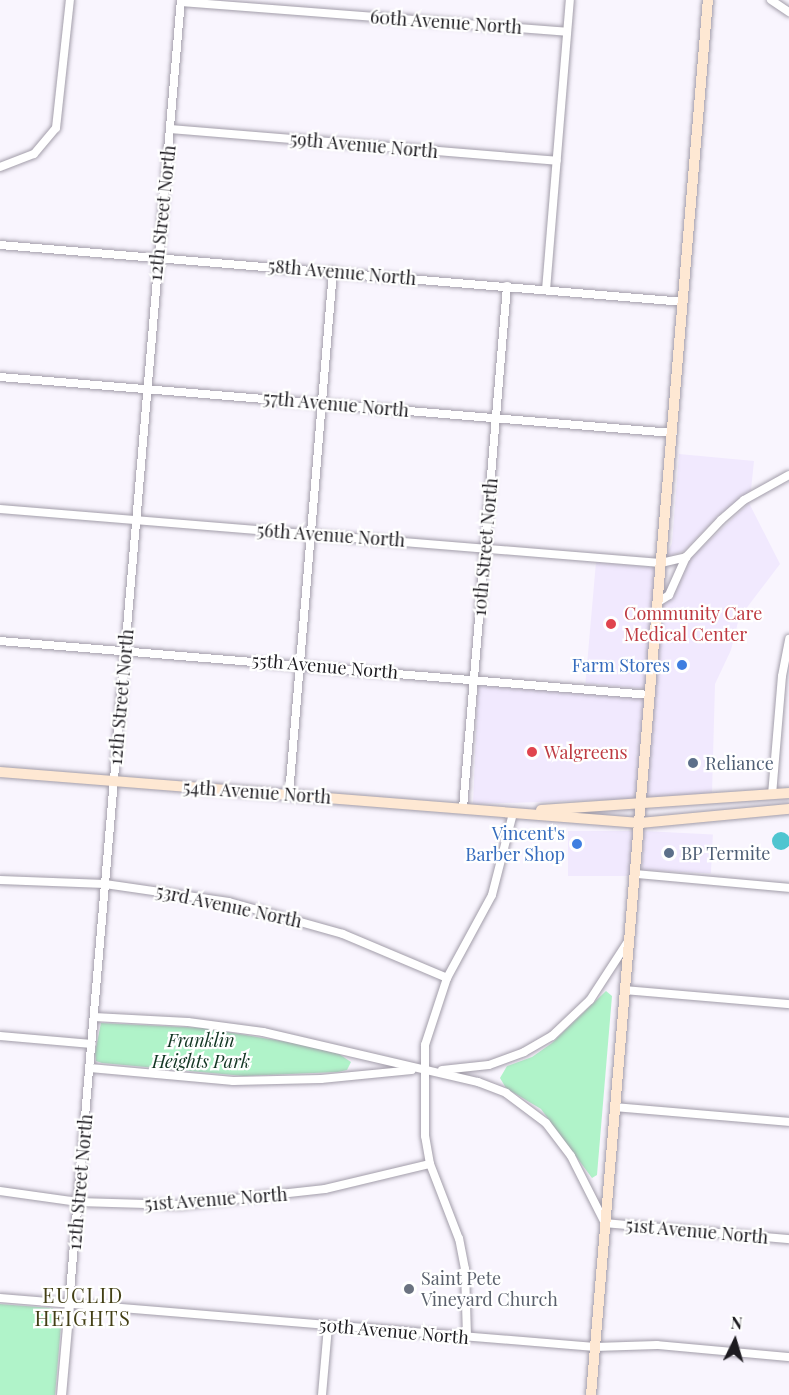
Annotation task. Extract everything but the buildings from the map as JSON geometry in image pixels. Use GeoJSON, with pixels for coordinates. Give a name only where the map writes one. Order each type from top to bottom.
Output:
{"type":"FeatureCollection","features":[{"type":"Feature","properties":{"kind":"main road"},"geometry":{"type":"LineString","coordinates":[[591,1395],[708,0]]}},
{"type":"Feature","properties":{"kind":"main road","name":"54th Avenue North"},"geometry":{"type":"LineString","coordinates":[[0,772],[640,823],[789,809]]}},
{"type":"Feature","properties":{"kind":"main road","name":"54th Avenue North"},"geometry":{"type":"LineString","coordinates":[[513,813],[598,804],[641,804],[789,793]]}},
{"type":"Feature","properties":{"kind":"street"},"geometry":{"type":"LineString","coordinates":[[0,167],[34,154],[56,128],[70,0]]}},
{"type":"Feature","properties":{"kind":"street"},"geometry":{"type":"LineString","coordinates":[[546,290],[570,0]]}},
{"type":"Feature","properties":{"kind":"street"},"geometry":{"type":"LineString","coordinates":[[771,0],[789,12]]}},
{"type":"Feature","properties":{"kind":"street","name":"60th Avenue North"},"geometry":{"type":"LineString","coordinates":[[181,1],[567,32]]}},
{"type":"Feature","properties":{"kind":"street","name":"12th Street North"},"geometry":{"type":"LineString","coordinates":[[61,1395],[157,257],[181,1]]}},
{"type":"Feature","properties":{"kind":"street","name":"59th Avenue North"},"geometry":{"type":"LineString","coordinates":[[170,129],[557,161]]}},
{"type":"Feature","properties":{"kind":"street","name":"58th Avenue North"},"geometry":{"type":"LineString","coordinates":[[0,245],[684,302]]}},
{"type":"Feature","properties":{"kind":"street"},"geometry":{"type":"LineString","coordinates":[[289,794],[333,271]]}},
{"type":"Feature","properties":{"kind":"street","name":"10th Street North"},"geometry":{"type":"LineString","coordinates":[[463,808],[507,286]]}},
{"type":"Feature","properties":{"kind":"street","name":"57th Avenue North"},"geometry":{"type":"LineString","coordinates":[[0,377],[673,433]]}},
{"type":"Feature","properties":{"kind":"street"},"geometry":{"type":"LineString","coordinates":[[658,602],[669,595],[686,556],[744,500],[789,475]]}},
{"type":"Feature","properties":{"kind":"street","name":"56th Avenue North"},"geometry":{"type":"LineString","coordinates":[[0,509],[136,521],[310,532],[661,563]]}},
{"type":"Feature","properties":{"kind":"street"},"geometry":{"type":"LineString","coordinates":[[661,563],[686,556]]}},
{"type":"Feature","properties":{"kind":"street"},"geometry":{"type":"LineString","coordinates":[[772,795],[782,676],[789,639]]}},
{"type":"Feature","properties":{"kind":"street","name":"55th Avenue North"},"geometry":{"type":"LineString","coordinates":[[0,641],[300,663],[650,695]]}},
{"type":"Feature","properties":{"kind":"street"},"geometry":{"type":"LineString","coordinates":[[467,1337],[468,1299],[463,1259],[430,1164],[422,1101],[424,1070],[434,1010],[447,978],[492,895],[513,813]]}},
{"type":"Feature","properties":{"kind":"street"},"geometry":{"type":"LineString","coordinates":[[636,874],[789,888]]}},
{"type":"Feature","properties":{"kind":"street","name":"53rd Avenue North"},"geometry":{"type":"LineString","coordinates":[[0,880],[105,884],[184,893],[296,919],[375,945],[447,978]]}},
{"type":"Feature","properties":{"kind":"street"},"geometry":{"type":"LineString","coordinates":[[90,1068],[242,1081],[489,1065],[524,1052],[552,1036],[590,1000],[630,939]]}},
{"type":"Feature","properties":{"kind":"street"},"geometry":{"type":"LineString","coordinates":[[625,990],[789,1004]]}},
{"type":"Feature","properties":{"kind":"street","name":"51st Avenue North"},"geometry":{"type":"LineString","coordinates":[[94,1017],[228,1026],[313,1041],[491,1086],[532,1111],[571,1156],[605,1223],[789,1239]]}},
{"type":"Feature","properties":{"kind":"street"},"geometry":{"type":"LineString","coordinates":[[0,1036],[92,1044]]}},
{"type":"Feature","properties":{"kind":"street"},"geometry":{"type":"LineString","coordinates":[[615,1107],[789,1122]]}},
{"type":"Feature","properties":{"kind":"street","name":"51st Avenue North"},"geometry":{"type":"LineString","coordinates":[[0,1191],[78,1202],[146,1205],[244,1199],[325,1190],[430,1164]]}},
{"type":"Feature","properties":{"kind":"street","name":"50th Avenue North"},"geometry":{"type":"LineString","coordinates":[[0,1298],[595,1347],[657,1345],[789,1357]]}},
{"type":"Feature","properties":{"kind":"street"},"geometry":{"type":"LineString","coordinates":[[322,1395],[328,1326]]}},
{"type":"Feature","properties":{"kind":"shaded area"},"geometry":{"type":"Polygon","coordinates":[[[679,454],[754,461],[751,490],[718,516],[684,551],[666,557],[672,543],[679,454]]]}},
{"type":"Feature","properties":{"kind":"shaded area"},"geometry":{"type":"Polygon","coordinates":[[[749,503],[780,564],[739,618],[731,650],[715,684],[712,794],[646,799],[663,605],[673,597],[691,558],[749,503]]]}},
{"type":"Feature","properties":{"kind":"shaded area"},"geometry":{"type":"Polygon","coordinates":[[[596,562],[656,567],[645,689],[585,684],[596,562]]]}},
{"type":"Feature","properties":{"kind":"shaded area"},"geometry":{"type":"Polygon","coordinates":[[[478,685],[646,699],[637,799],[473,804],[478,685]]]}},
{"type":"Feature","properties":{"kind":"shaded area"},"geometry":{"type":"Polygon","coordinates":[[[568,831],[635,831],[635,876],[568,876],[568,831]]]}},
{"type":"Feature","properties":{"kind":"shaded area"},"geometry":{"type":"Polygon","coordinates":[[[644,831],[713,835],[711,874],[642,870],[644,831]]]}},
{"type":"Feature","properties":{"kind":"green space"},"geometry":{"type":"Polygon","coordinates":[[[606,991],[612,996],[597,1175],[592,1178],[541,1109],[506,1088],[500,1078],[507,1066],[532,1057],[552,1043],[606,991]]]}},
{"type":"Feature","properties":{"kind":"green space","name":"Franklin Heights Park"},"geometry":{"type":"Polygon","coordinates":[[[101,1023],[203,1028],[300,1044],[339,1054],[351,1062],[347,1070],[338,1072],[244,1076],[102,1063],[96,1061],[95,1053],[101,1023]]]}},
{"type":"Feature","properties":{"kind":"green space"},"geometry":{"type":"Polygon","coordinates":[[[0,1304],[52,1308],[62,1314],[55,1395],[0,1395],[0,1304]]]}},
{"type":"Feature","properties":{"kind":"water"},"geometry":{"type":"Polygon","coordinates":[[[777,832],[785,832],[790,837],[788,848],[777,850],[772,845],[772,837],[777,832]]]}},
{"type":"Feature","properties":{"kind":"place","name":"Community Care Medical Center"},"geometry":{"type":"Point","coordinates":[611,624]}},
{"type":"Feature","properties":{"kind":"place","name":"Farm Stores"},"geometry":{"type":"Point","coordinates":[682,665]}},
{"type":"Feature","properties":{"kind":"place","name":"Walgreens"},"geometry":{"type":"Point","coordinates":[532,752]}},
{"type":"Feature","properties":{"kind":"place","name":"Reliance"},"geometry":{"type":"Point","coordinates":[693,763]}},
{"type":"Feature","properties":{"kind":"place","name":"Vincent's Barber Shop"},"geometry":{"type":"Point","coordinates":[577,844]}},
{"type":"Feature","properties":{"kind":"place","name":"BP Termite"},"geometry":{"type":"Point","coordinates":[669,853]}},
{"type":"Feature","properties":{"kind":"place","name":"Saint Pete Vineyard Church"},"geometry":{"type":"Point","coordinates":[409,1289]}},
{"type":"Feature","properties":{"kind":"district","name":"EUCLID HEIGHTS"},"geometry":{"type":"Point","coordinates":[83,1306]}}]}
